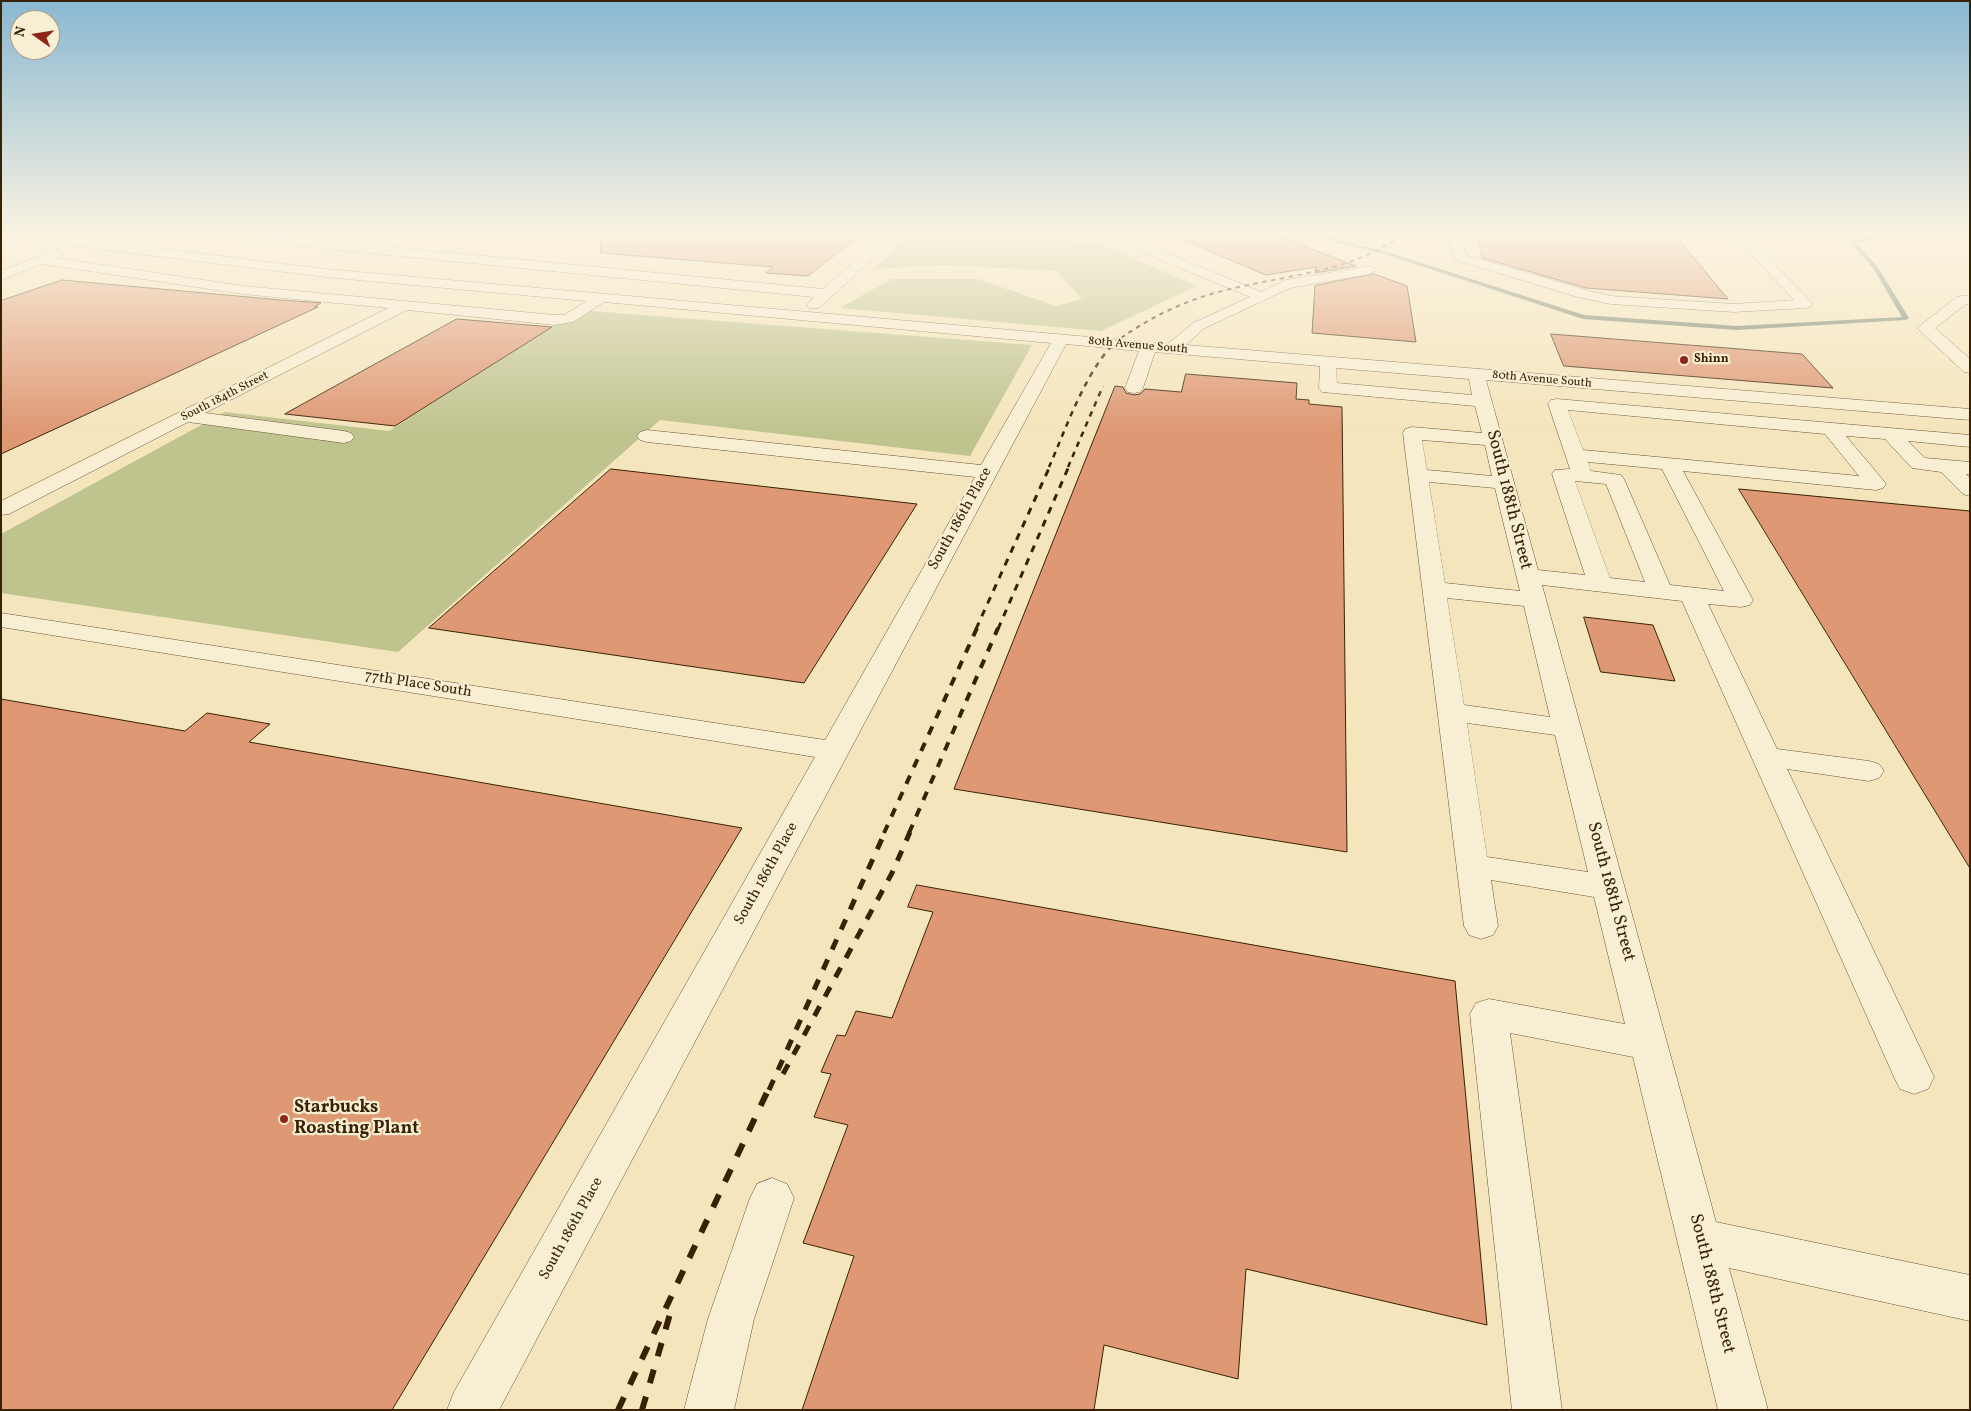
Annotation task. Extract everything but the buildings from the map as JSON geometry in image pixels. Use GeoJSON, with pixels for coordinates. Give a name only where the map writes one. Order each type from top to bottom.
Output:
{"type":"FeatureCollection","features":[{"type":"Feature","properties":{"kind":"street"},"geometry":{"type":"LineString","coordinates":[[341,300],[555,320],[568,319],[598,300]]}},
{"type":"Feature","properties":{"kind":"street","name":"South 184th Street"},"geometry":{"type":"LineString","coordinates":[[1,509],[416,300]]}},
{"type":"Feature","properties":{"kind":"street","name":"80th Avenue South"},"geometry":{"type":"LineString","coordinates":[[635,300],[1328,362],[1479,387],[1970,415]]}},
{"type":"Feature","properties":{"kind":"street"},"geometry":{"type":"LineString","coordinates":[[804,315],[821,300]]}},
{"type":"Feature","properties":{"kind":"street"},"geometry":{"type":"LineString","coordinates":[[1172,348],[1198,326],[1256,300]]}},
{"type":"Feature","properties":{"kind":"street"},"geometry":{"type":"LineString","coordinates":[[1610,300],[1734,308],[1806,304],[1802,300]]}},
{"type":"Feature","properties":{"kind":"street"},"geometry":{"type":"LineString","coordinates":[[1970,300],[1962,300],[1925,328],[1970,368]]}},
{"type":"Feature","properties":{"kind":"street","name":"South 186th Place"},"geometry":{"type":"LineString","coordinates":[[472,1410],[1061,339]]}},
{"type":"Feature","properties":{"kind":"street"},"geometry":{"type":"LineString","coordinates":[[1134,388],[1149,346]]}},
{"type":"Feature","properties":{"kind":"street"},"geometry":{"type":"LineString","coordinates":[[1328,362],[1328,388],[1479,387]]}},
{"type":"Feature","properties":{"kind":"street","name":"South 188th Street"},"geometry":{"type":"LineString","coordinates":[[1479,387],[1743,1410]]}},
{"type":"Feature","properties":{"kind":"street"},"geometry":{"type":"LineString","coordinates":[[1583,476],[1556,404],[1970,441]]}},
{"type":"Feature","properties":{"kind":"street"},"geometry":{"type":"LineString","coordinates":[[185,416],[344,437]]}},
{"type":"Feature","properties":{"kind":"street"},"geometry":{"type":"LineString","coordinates":[[1576,455],[1876,484],[1831,428]]}},
{"type":"Feature","properties":{"kind":"street"},"geometry":{"type":"LineString","coordinates":[[1481,926],[1412,433],[1493,440]]}},
{"type":"Feature","properties":{"kind":"street"},"geometry":{"type":"LineString","coordinates":[[1891,434],[1919,464],[1970,468]]}},
{"type":"Feature","properties":{"kind":"street"},"geometry":{"type":"LineString","coordinates":[[647,436],[987,472]]}},
{"type":"Feature","properties":{"kind":"street"},"geometry":{"type":"LineString","coordinates":[[1434,589],[1531,588],[1600,584],[1740,600],[1669,464]]}},
{"type":"Feature","properties":{"kind":"street"},"geometry":{"type":"LineString","coordinates":[[1947,466],[1970,490]]}},
{"type":"Feature","properties":{"kind":"street"},"geometry":{"type":"LineString","coordinates":[[1600,584],[1562,474],[1614,479],[1661,591]]}},
{"type":"Feature","properties":{"kind":"street"},"geometry":{"type":"LineString","coordinates":[[1418,475],[1504,483]]}},
{"type":"Feature","properties":{"kind":"street"},"geometry":{"type":"LineString","coordinates":[[1692,595],[1914,1077]]}},
{"type":"Feature","properties":{"kind":"street","name":"77th Place South"},"geometry":{"type":"LineString","coordinates":[[1,620],[834,751]]}},
{"type":"Feature","properties":{"kind":"street"},"geometry":{"type":"LineString","coordinates":[[1451,712],[1567,728]]}},
{"type":"Feature","properties":{"kind":"street"},"geometry":{"type":"LineString","coordinates":[[1766,757],[1870,771]]}},
{"type":"Feature","properties":{"kind":"street"},"geometry":{"type":"LineString","coordinates":[[1473,866],[1608,887]]}},
{"type":"Feature","properties":{"kind":"street"},"geometry":{"type":"LineString","coordinates":[[1537,1410],[1489,1014],[1649,1044]]}},
{"type":"Feature","properties":{"kind":"street"},"geometry":{"type":"LineString","coordinates":[[709,1410],[731,1318],[772,1198]]}},
{"type":"Feature","properties":{"kind":"street"},"geometry":{"type":"LineString","coordinates":[[1700,1240],[1970,1298]]}},
{"type":"Feature","properties":{"kind":"green space"},"geometry":{"type":"Polygon","coordinates":[[[854,300],[1038,300],[1056,306],[1079,300],[1167,300],[1101,331],[840,308],[854,300]]]}},
{"type":"Feature","properties":{"kind":"green space"},"geometry":{"type":"Polygon","coordinates":[[[578,310],[1032,345],[970,456],[660,420],[398,652],[1,593],[1,534],[225,412],[389,431],[578,310]]]}},
{"type":"Feature","properties":{"kind":"waterway"},"geometry":{"type":"LineString","coordinates":[[1530,300],[1583,317],[1737,328],[1906,318],[1895,300]]}},
{"type":"Feature","properties":{"kind":"railway"},"geometry":{"type":"LineString","coordinates":[[1121,338],[1148,321],[1193,300]]}},
{"type":"Feature","properties":{"kind":"railway"},"geometry":{"type":"LineString","coordinates":[[1049,467],[1089,378],[1099,361],[1123,336]]}},
{"type":"Feature","properties":{"kind":"railway"},"geometry":{"type":"LineString","coordinates":[[1068,467],[1103,386]]}},
{"type":"Feature","properties":{"kind":"railway"},"geometry":{"type":"LineString","coordinates":[[976,629],[1050,466]]}},
{"type":"Feature","properties":{"kind":"railway"},"geometry":{"type":"LineString","coordinates":[[998,629],[1069,466]]}},
{"type":"Feature","properties":{"kind":"railway"},"geometry":{"type":"LineString","coordinates":[[884,833],[977,628]]}},
{"type":"Feature","properties":{"kind":"railway"},"geometry":{"type":"LineString","coordinates":[[909,833],[998,628]]}},
{"type":"Feature","properties":{"kind":"railway"},"geometry":{"type":"LineString","coordinates":[[769,1090],[885,832]]}},
{"type":"Feature","properties":{"kind":"railway"},"geometry":{"type":"LineString","coordinates":[[783,1074],[892,873],[910,832]]}},
{"type":"Feature","properties":{"kind":"railway"},"geometry":{"type":"LineString","coordinates":[[618,1410],[769,1088]]}},
{"type":"Feature","properties":{"kind":"railway"},"geometry":{"type":"LineString","coordinates":[[642,1410],[670,1314]]}},
{"type":"Feature","properties":{"kind":"place","name":"Shinn"},"geometry":{"type":"Point","coordinates":[1684,360]}},
{"type":"Feature","properties":{"kind":"place","name":"Starbucks Roasting Plant"},"geometry":{"type":"Point","coordinates":[284,1119]}}]}
